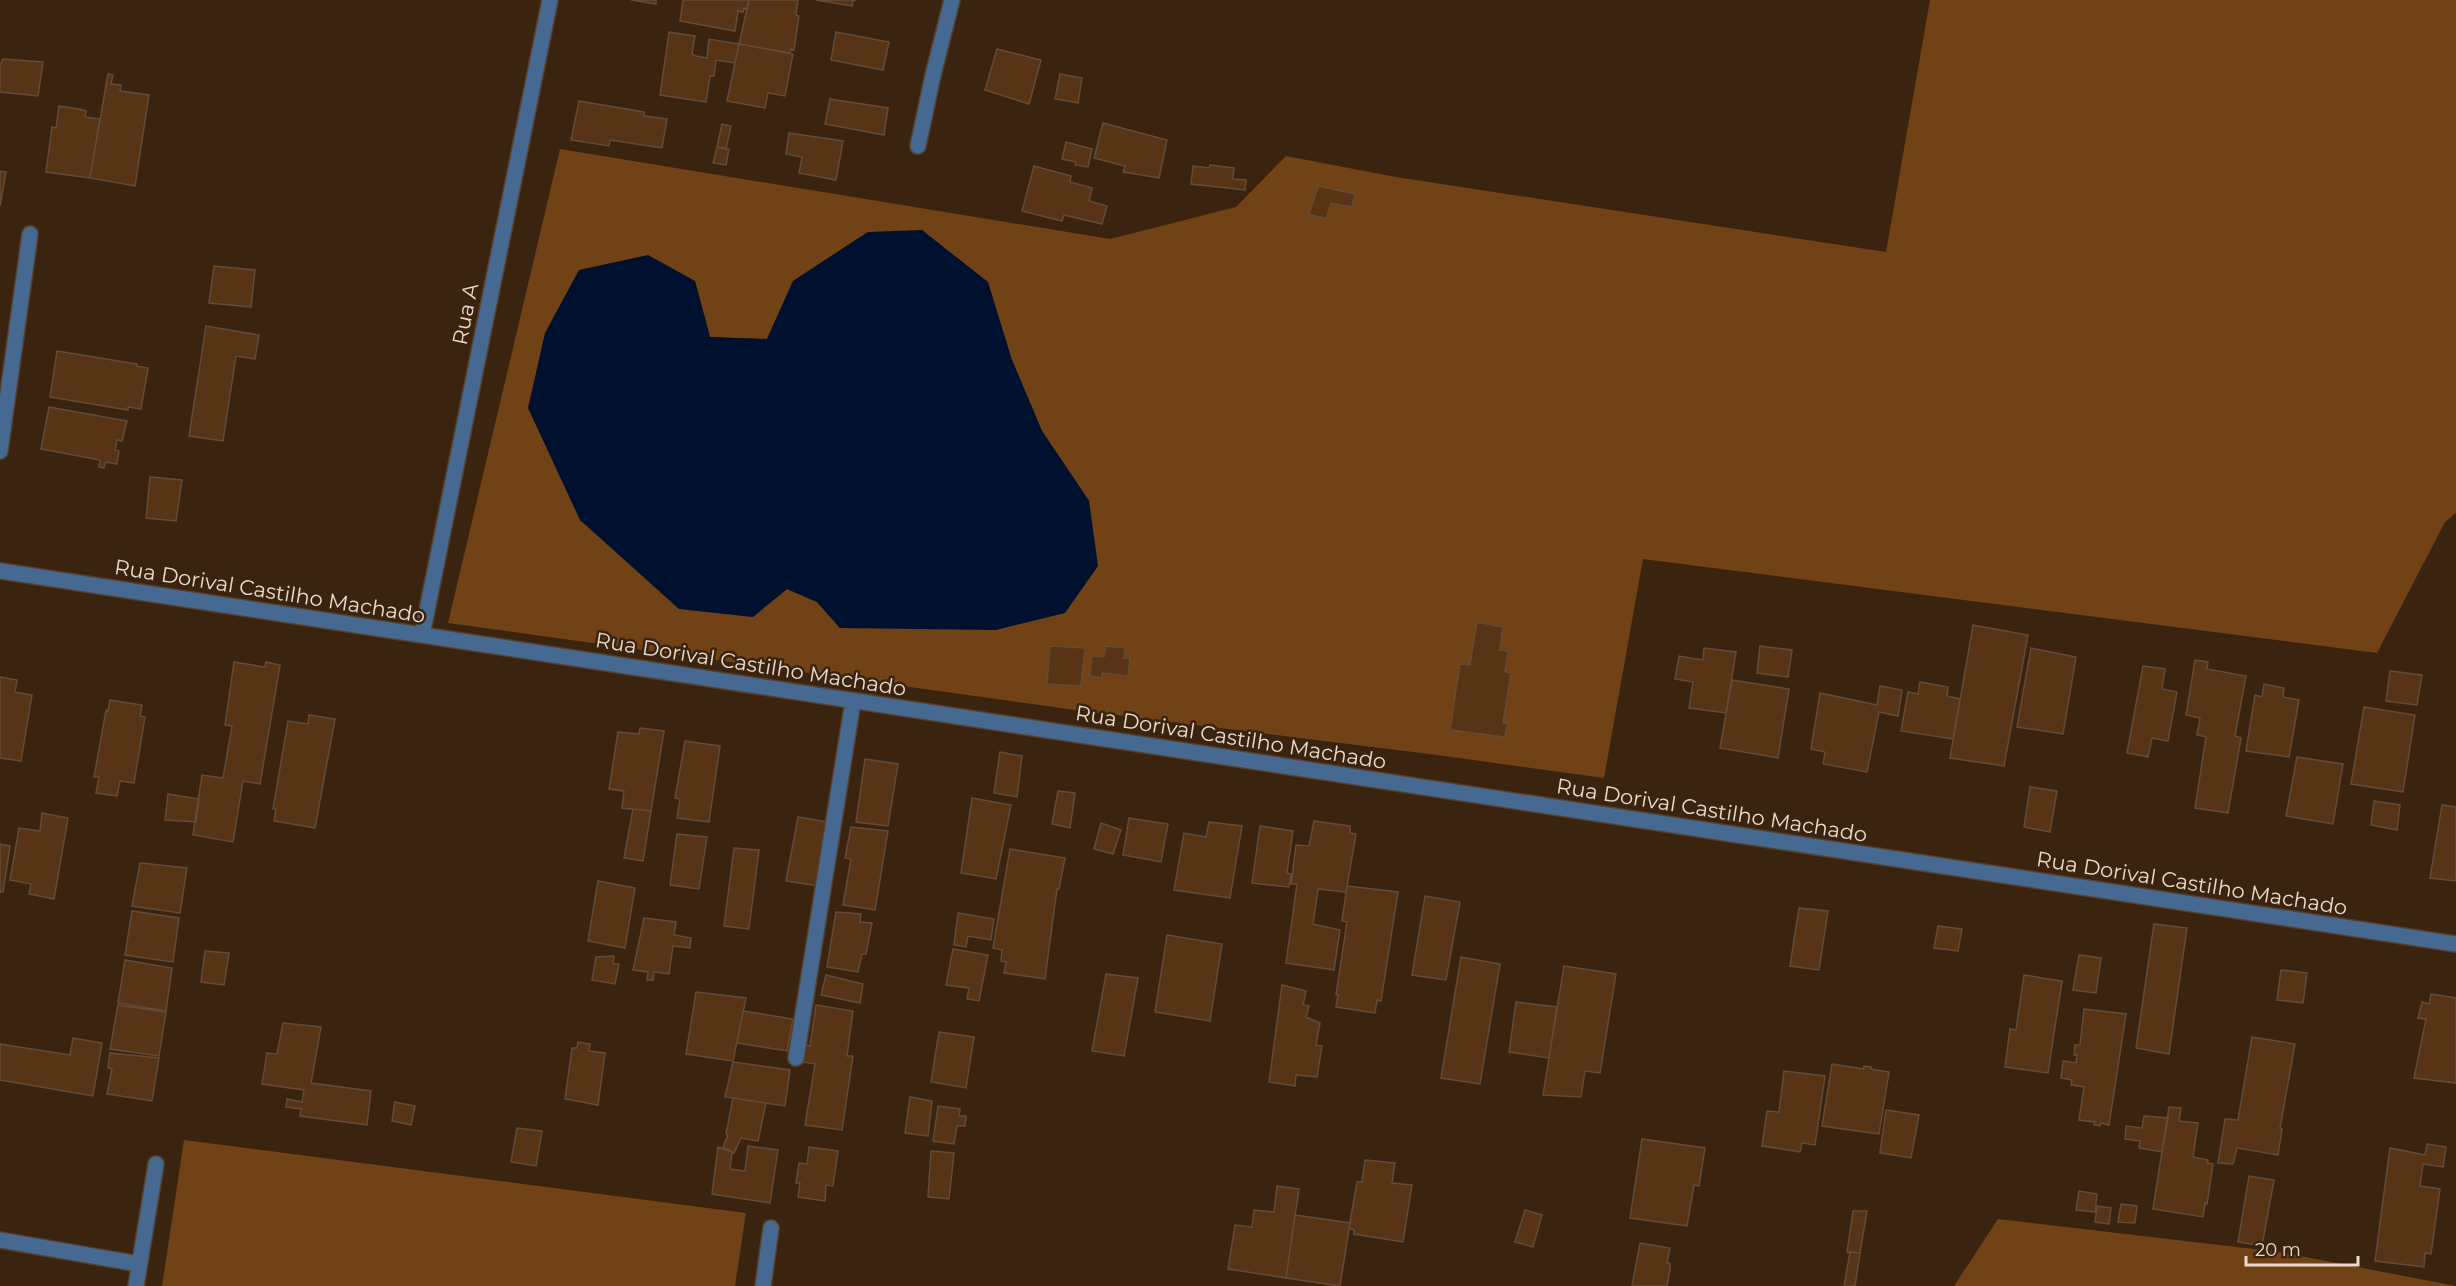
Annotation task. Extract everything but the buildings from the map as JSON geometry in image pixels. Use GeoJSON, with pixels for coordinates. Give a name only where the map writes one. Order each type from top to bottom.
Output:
{"type":"FeatureCollection","features":[{"type":"Feature","properties":{"kind":"street","name":"Rua A"},"geometry":{"type":"LineString","coordinates":[[422,635],[550,0]]}},
{"type":"Feature","properties":{"kind":"street"},"geometry":{"type":"LineString","coordinates":[[918,146],[952,0]]}},
{"type":"Feature","properties":{"kind":"street"},"geometry":{"type":"LineString","coordinates":[[0,451],[30,234]]}},
{"type":"Feature","properties":{"kind":"street","name":"Rua Dorival Castilho Machado"},"geometry":{"type":"LineString","coordinates":[[0,571],[2456,944]]}},
{"type":"Feature","properties":{"kind":"street"},"geometry":{"type":"LineString","coordinates":[[796,1058],[853,701]]}},
{"type":"Feature","properties":{"kind":"street"},"geometry":{"type":"LineString","coordinates":[[136,1286],[156,1164]]}},
{"type":"Feature","properties":{"kind":"street"},"geometry":{"type":"LineString","coordinates":[[763,1286],[771,1228]]}},
{"type":"Feature","properties":{"kind":"street"},"geometry":{"type":"LineString","coordinates":[[0,1240],[140,1264]]}},
{"type":"Feature","properties":{"kind":"shaded area"},"geometry":{"type":"Polygon","coordinates":[[[1930,0],[2456,0],[2456,513],[2445,522],[2377,653],[1643,559],[1604,778],[1068,709],[448,623],[560,149],[1110,239],[1236,207],[1286,156],[1396,177],[1886,252],[1930,0]],[[868,232],[793,281],[767,339],[710,337],[695,281],[752,617],[787,589],[817,602],[840,628],[1089,501],[1042,431],[1012,360],[868,232]]]}},
{"type":"Feature","properties":{"kind":"shaded area"},"geometry":{"type":"Polygon","coordinates":[[[184,1140],[746,1213],[735,1286],[162,1286],[184,1140]]]}},
{"type":"Feature","properties":{"kind":"shaded area"},"geometry":{"type":"Polygon","coordinates":[[[1998,1219],[2279,1252],[2456,1286],[1954,1286],[1998,1219]]]}},
{"type":"Feature","properties":{"kind":"water"},"geometry":{"type":"Polygon","coordinates":[[[922,230],[988,282],[1012,360],[1042,431],[1089,501],[1098,566],[1065,613],[996,630],[840,628],[817,602],[787,589],[753,617],[679,609],[580,520],[528,408],[545,333],[579,270],[648,255],[695,281],[710,337],[767,339],[793,281],[868,232],[922,230]]]}}]}
